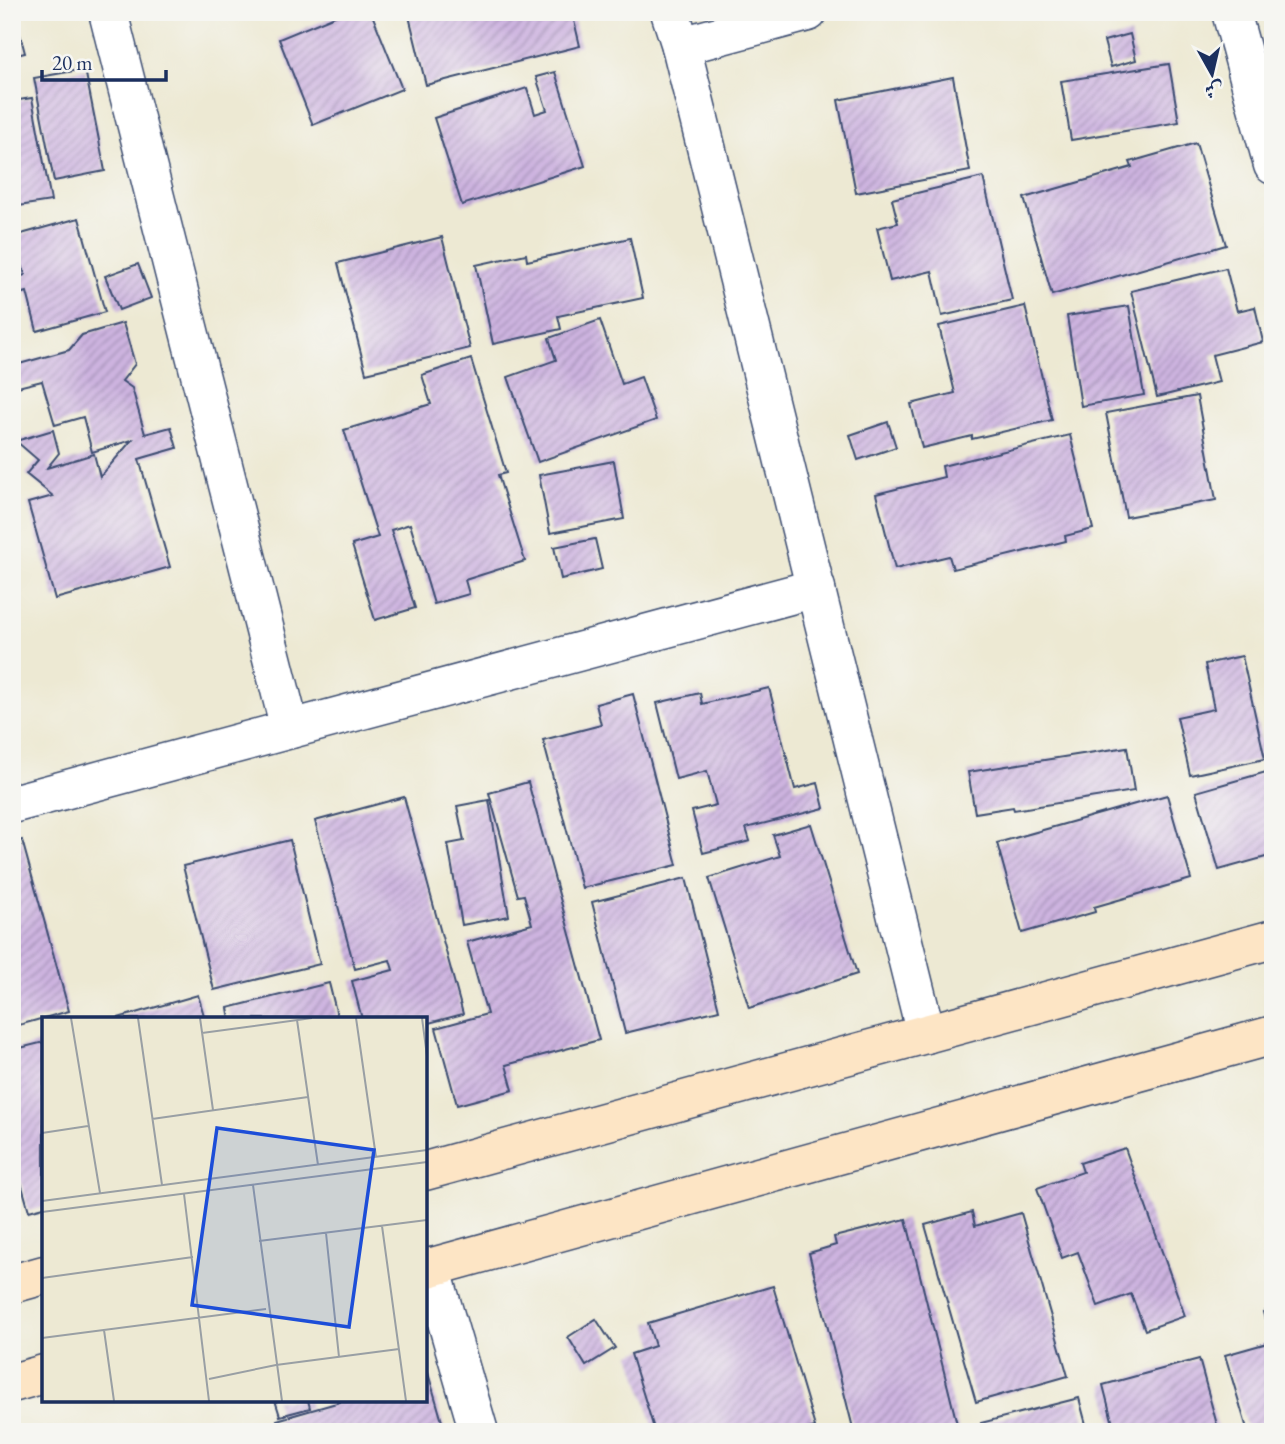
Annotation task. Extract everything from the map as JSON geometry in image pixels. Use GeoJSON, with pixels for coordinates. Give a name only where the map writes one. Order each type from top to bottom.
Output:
{"type":"FeatureCollection","features":[{"type":"Feature","properties":{"kind":"street"},"geometry":{"type":"LineString","coordinates":[[108,12],[290,729]]}},
{"type":"Feature","properties":{"kind":"street"},"geometry":{"type":"LineString","coordinates":[[808,12],[676,29],[926,1034]]}},
{"type":"Feature","properties":{"kind":"street"},"geometry":{"type":"LineString","coordinates":[[1231,12],[1273,165]]}},
{"type":"Feature","properties":{"kind":"street"},"geometry":{"type":"LineString","coordinates":[[12,804],[816,588]]}},
{"type":"Feature","properties":{"kind":"street"},"geometry":{"type":"LineString","coordinates":[[427,1170],[1273,939]]}},
{"type":"Feature","properties":{"kind":"street"},"geometry":{"type":"LineString","coordinates":[[479,1432],[428,1268],[1273,1035]]}},
{"type":"Feature","properties":{"kind":"street"},"geometry":{"type":"LineString","coordinates":[[12,1283],[42,1276]]}},
{"type":"Feature","properties":{"kind":"street"},"geometry":{"type":"LineString","coordinates":[[12,1383],[42,1375]]}},
{"type":"Feature","properties":{"kind":"building"},"geometry":{"type":"Polygon","coordinates":[[[12,12],[25,53],[12,56],[12,12]]]}},
{"type":"Feature","properties":{"kind":"building"},"geometry":{"type":"Polygon","coordinates":[[[333,12],[371,12],[402,89],[313,125],[279,39],[335,16],[333,12]]]}},
{"type":"Feature","properties":{"kind":"building"},"geometry":{"type":"Polygon","coordinates":[[[408,12],[572,12],[580,46],[426,85],[408,12]]]}},
{"type":"Feature","properties":{"kind":"building"},"geometry":{"type":"Polygon","coordinates":[[[1130,34],[1136,60],[1111,67],[1104,41],[1130,34]]]}},
{"type":"Feature","properties":{"kind":"building"},"geometry":{"type":"Polygon","coordinates":[[[1169,64],[1179,122],[1071,140],[1061,81],[1169,64]]]}},
{"type":"Feature","properties":{"kind":"building"},"geometry":{"type":"Polygon","coordinates":[[[85,69],[105,171],[54,181],[34,78],[85,69]]]}},
{"type":"Feature","properties":{"kind":"building"},"geometry":{"type":"Polygon","coordinates":[[[555,72],[585,166],[462,205],[434,118],[527,88],[535,114],[547,110],[536,77],[555,72]]]}},
{"type":"Feature","properties":{"kind":"building"},"geometry":{"type":"Polygon","coordinates":[[[953,77],[970,171],[856,193],[838,100],[953,77]]]}},
{"type":"Feature","properties":{"kind":"building"},"geometry":{"type":"Polygon","coordinates":[[[32,98],[51,201],[12,207],[12,101],[32,98]]]}},
{"type":"Feature","properties":{"kind":"building"},"geometry":{"type":"Polygon","coordinates":[[[1196,143],[1226,245],[1052,295],[1024,198],[1132,167],[1130,162],[1196,143]]]}},
{"type":"Feature","properties":{"kind":"building"},"geometry":{"type":"Polygon","coordinates":[[[983,177],[1012,300],[942,316],[932,271],[890,281],[877,228],[898,223],[892,199],[983,177]]]}},
{"type":"Feature","properties":{"kind":"building"},"geometry":{"type":"Polygon","coordinates":[[[79,218],[105,312],[37,331],[27,292],[12,296],[12,279],[25,275],[14,236],[79,218]]]}},
{"type":"Feature","properties":{"kind":"building"},"geometry":{"type":"Polygon","coordinates":[[[442,237],[470,348],[366,373],[338,263],[442,237]]]}},
{"type":"Feature","properties":{"kind":"building"},"geometry":{"type":"Polygon","coordinates":[[[630,238],[643,298],[558,316],[561,329],[493,344],[476,265],[526,254],[527,261],[630,238]]]}},
{"type":"Feature","properties":{"kind":"building"},"geometry":{"type":"Polygon","coordinates":[[[138,264],[151,298],[119,310],[105,276],[138,264]]]}},
{"type":"Feature","properties":{"kind":"building"},"geometry":{"type":"Polygon","coordinates":[[[1226,268],[1237,311],[1255,307],[1263,342],[1212,355],[1219,382],[1157,397],[1131,291],[1226,268]]]}},
{"type":"Feature","properties":{"kind":"building"},"geometry":{"type":"Polygon","coordinates":[[[1025,306],[1052,420],[922,448],[911,404],[955,393],[939,326],[1025,306]]]}},
{"type":"Feature","properties":{"kind":"building"},"geometry":{"type":"Polygon","coordinates":[[[1129,306],[1144,395],[1081,406],[1067,316],[1129,306]]]}},
{"type":"Feature","properties":{"kind":"building"},"geometry":{"type":"Polygon","coordinates":[[[600,320],[622,384],[641,377],[656,420],[538,462],[508,377],[556,360],[549,338],[600,320]]]}},
{"type":"Feature","properties":{"kind":"building"},"geometry":{"type":"Polygon","coordinates":[[[123,323],[135,364],[122,381],[132,388],[145,434],[171,427],[177,448],[139,459],[170,567],[55,599],[28,503],[53,496],[26,474],[38,460],[16,441],[53,430],[59,453],[47,468],[94,454],[100,477],[132,440],[92,452],[83,417],[55,425],[42,381],[18,387],[12,383],[12,366],[69,350],[82,335],[123,323]]]}},
{"type":"Feature","properties":{"kind":"building"},"geometry":{"type":"Polygon","coordinates":[[[471,359],[506,473],[498,475],[525,561],[465,580],[469,594],[434,604],[410,524],[391,530],[415,608],[375,620],[352,545],[378,537],[344,430],[431,404],[422,375],[471,359]]]}},
{"type":"Feature","properties":{"kind":"building"},"geometry":{"type":"Polygon","coordinates":[[[1197,396],[1216,500],[1126,517],[1106,413],[1197,396]]]}},
{"type":"Feature","properties":{"kind":"building"},"geometry":{"type":"Polygon","coordinates":[[[888,422],[896,447],[858,460],[850,435],[888,422]]]}},
{"type":"Feature","properties":{"kind":"building"},"geometry":{"type":"Polygon","coordinates":[[[1070,435],[1093,529],[1065,536],[1066,541],[953,569],[949,556],[895,569],[876,494],[944,477],[942,466],[1070,435]]]}},
{"type":"Feature","properties":{"kind":"building"},"geometry":{"type":"Polygon","coordinates":[[[614,461],[624,519],[550,533],[539,475],[614,461]]]}},
{"type":"Feature","properties":{"kind":"building"},"geometry":{"type":"Polygon","coordinates":[[[595,539],[602,569],[561,579],[554,547],[595,539]]]}},
{"type":"Feature","properties":{"kind":"building"},"geometry":{"type":"Polygon","coordinates":[[[1242,656],[1265,759],[1190,775],[1177,717],[1214,709],[1205,664],[1242,656]]]}},
{"type":"Feature","properties":{"kind":"building"},"geometry":{"type":"Polygon","coordinates":[[[769,688],[795,789],[818,783],[824,808],[746,828],[750,841],[703,853],[692,811],[716,805],[707,771],[676,779],[657,703],[700,693],[702,704],[769,688]]]}},
{"type":"Feature","properties":{"kind":"building"},"geometry":{"type":"Polygon","coordinates":[[[633,694],[677,865],[582,888],[543,740],[601,725],[596,704],[633,694]]]}},
{"type":"Feature","properties":{"kind":"building"},"geometry":{"type":"Polygon","coordinates":[[[1127,747],[1134,791],[1014,810],[1013,807],[975,813],[968,772],[1127,747]]]}},
{"type":"Feature","properties":{"kind":"building"},"geometry":{"type":"Polygon","coordinates":[[[1273,770],[1273,855],[1219,870],[1196,792],[1273,770]]]}},
{"type":"Feature","properties":{"kind":"building"},"geometry":{"type":"Polygon","coordinates":[[[528,782],[599,1040],[506,1065],[513,1090],[457,1105],[436,1028],[487,1014],[467,942],[532,924],[524,895],[518,896],[489,793],[528,782]]]}},
{"type":"Feature","properties":{"kind":"building"},"geometry":{"type":"Polygon","coordinates":[[[1167,795],[1191,879],[1094,907],[1095,912],[1022,933],[997,843],[1167,795]]]}},
{"type":"Feature","properties":{"kind":"building"},"geometry":{"type":"Polygon","coordinates":[[[404,797],[463,1014],[427,1023],[427,1017],[361,1017],[352,981],[393,970],[390,960],[355,969],[315,821],[404,797]]]}},
{"type":"Feature","properties":{"kind":"building"},"geometry":{"type":"Polygon","coordinates":[[[489,800],[509,916],[462,925],[448,844],[464,841],[457,806],[489,800]]]}},
{"type":"Feature","properties":{"kind":"building"},"geometry":{"type":"Polygon","coordinates":[[[811,824],[857,974],[749,1008],[709,878],[780,856],[773,835],[811,824]]]}},
{"type":"Feature","properties":{"kind":"building"},"geometry":{"type":"Polygon","coordinates":[[[22,840],[69,1011],[12,1027],[12,843],[22,840]]]}},
{"type":"Feature","properties":{"kind":"building"},"geometry":{"type":"Polygon","coordinates":[[[290,840],[320,964],[214,990],[183,866],[290,840]]]}},
{"type":"Feature","properties":{"kind":"building"},"geometry":{"type":"Polygon","coordinates":[[[686,878],[719,1010],[625,1033],[592,902],[686,878]]]}},
{"type":"Feature","properties":{"kind":"building"},"geometry":{"type":"Polygon","coordinates":[[[329,983],[338,1017],[230,1017],[228,1008],[329,983]]]}},
{"type":"Feature","properties":{"kind":"building"},"geometry":{"type":"Polygon","coordinates":[[[198,995],[204,1017],[121,1017],[198,995]]]}},
{"type":"Feature","properties":{"kind":"building"},"geometry":{"type":"Polygon","coordinates":[[[42,1042],[42,1208],[29,1211],[12,1151],[12,1050],[42,1042]]]}},
{"type":"Feature","properties":{"kind":"building"},"geometry":{"type":"Polygon","coordinates":[[[1125,1148],[1185,1316],[1145,1330],[1131,1294],[1098,1306],[1078,1252],[1062,1258],[1037,1188],[1083,1172],[1080,1163],[1125,1148]]]}},
{"type":"Feature","properties":{"kind":"building"},"geometry":{"type":"Polygon","coordinates":[[[972,1212],[975,1226],[1021,1213],[1068,1376],[976,1402],[925,1225],[972,1212]]]}},
{"type":"Feature","properties":{"kind":"building"},"geometry":{"type":"Polygon","coordinates":[[[906,1219],[959,1432],[854,1432],[809,1253],[836,1245],[834,1237],[906,1219]]]}},
{"type":"Feature","properties":{"kind":"building"},"geometry":{"type":"Polygon","coordinates":[[[773,1286],[815,1427],[799,1432],[756,1432],[755,1428],[742,1432],[655,1432],[631,1354],[655,1346],[648,1323],[773,1286]]]}},
{"type":"Feature","properties":{"kind":"building"},"geometry":{"type":"Polygon","coordinates":[[[1273,1309],[1273,1432],[1248,1432],[1225,1355],[1271,1342],[1263,1312],[1273,1309]]]}},
{"type":"Feature","properties":{"kind":"building"},"geometry":{"type":"Polygon","coordinates":[[[596,1319],[615,1348],[586,1366],[568,1337],[596,1319]]]}},
{"type":"Feature","properties":{"kind":"building"},"geometry":{"type":"Polygon","coordinates":[[[1199,1359],[1219,1432],[1115,1432],[1103,1385],[1199,1359]]]}},
{"type":"Feature","properties":{"kind":"building"},"geometry":{"type":"Polygon","coordinates":[[[428,1373],[445,1432],[280,1432],[277,1420],[340,1402],[427,1402],[428,1373]]]}},
{"type":"Feature","properties":{"kind":"building"},"geometry":{"type":"Polygon","coordinates":[[[1079,1398],[1088,1432],[983,1432],[981,1423],[1079,1398]]]}},
{"type":"Feature","properties":{"kind":"building"},"geometry":{"type":"Polygon","coordinates":[[[276,1402],[308,1402],[310,1408],[280,1416],[276,1402]]]}},
{"type":"Feature","properties":{"kind":"building"},"geometry":{"type":"Polygon","coordinates":[[[257,1422],[259,1432],[218,1432],[218,1431],[257,1422]]]}}]}
